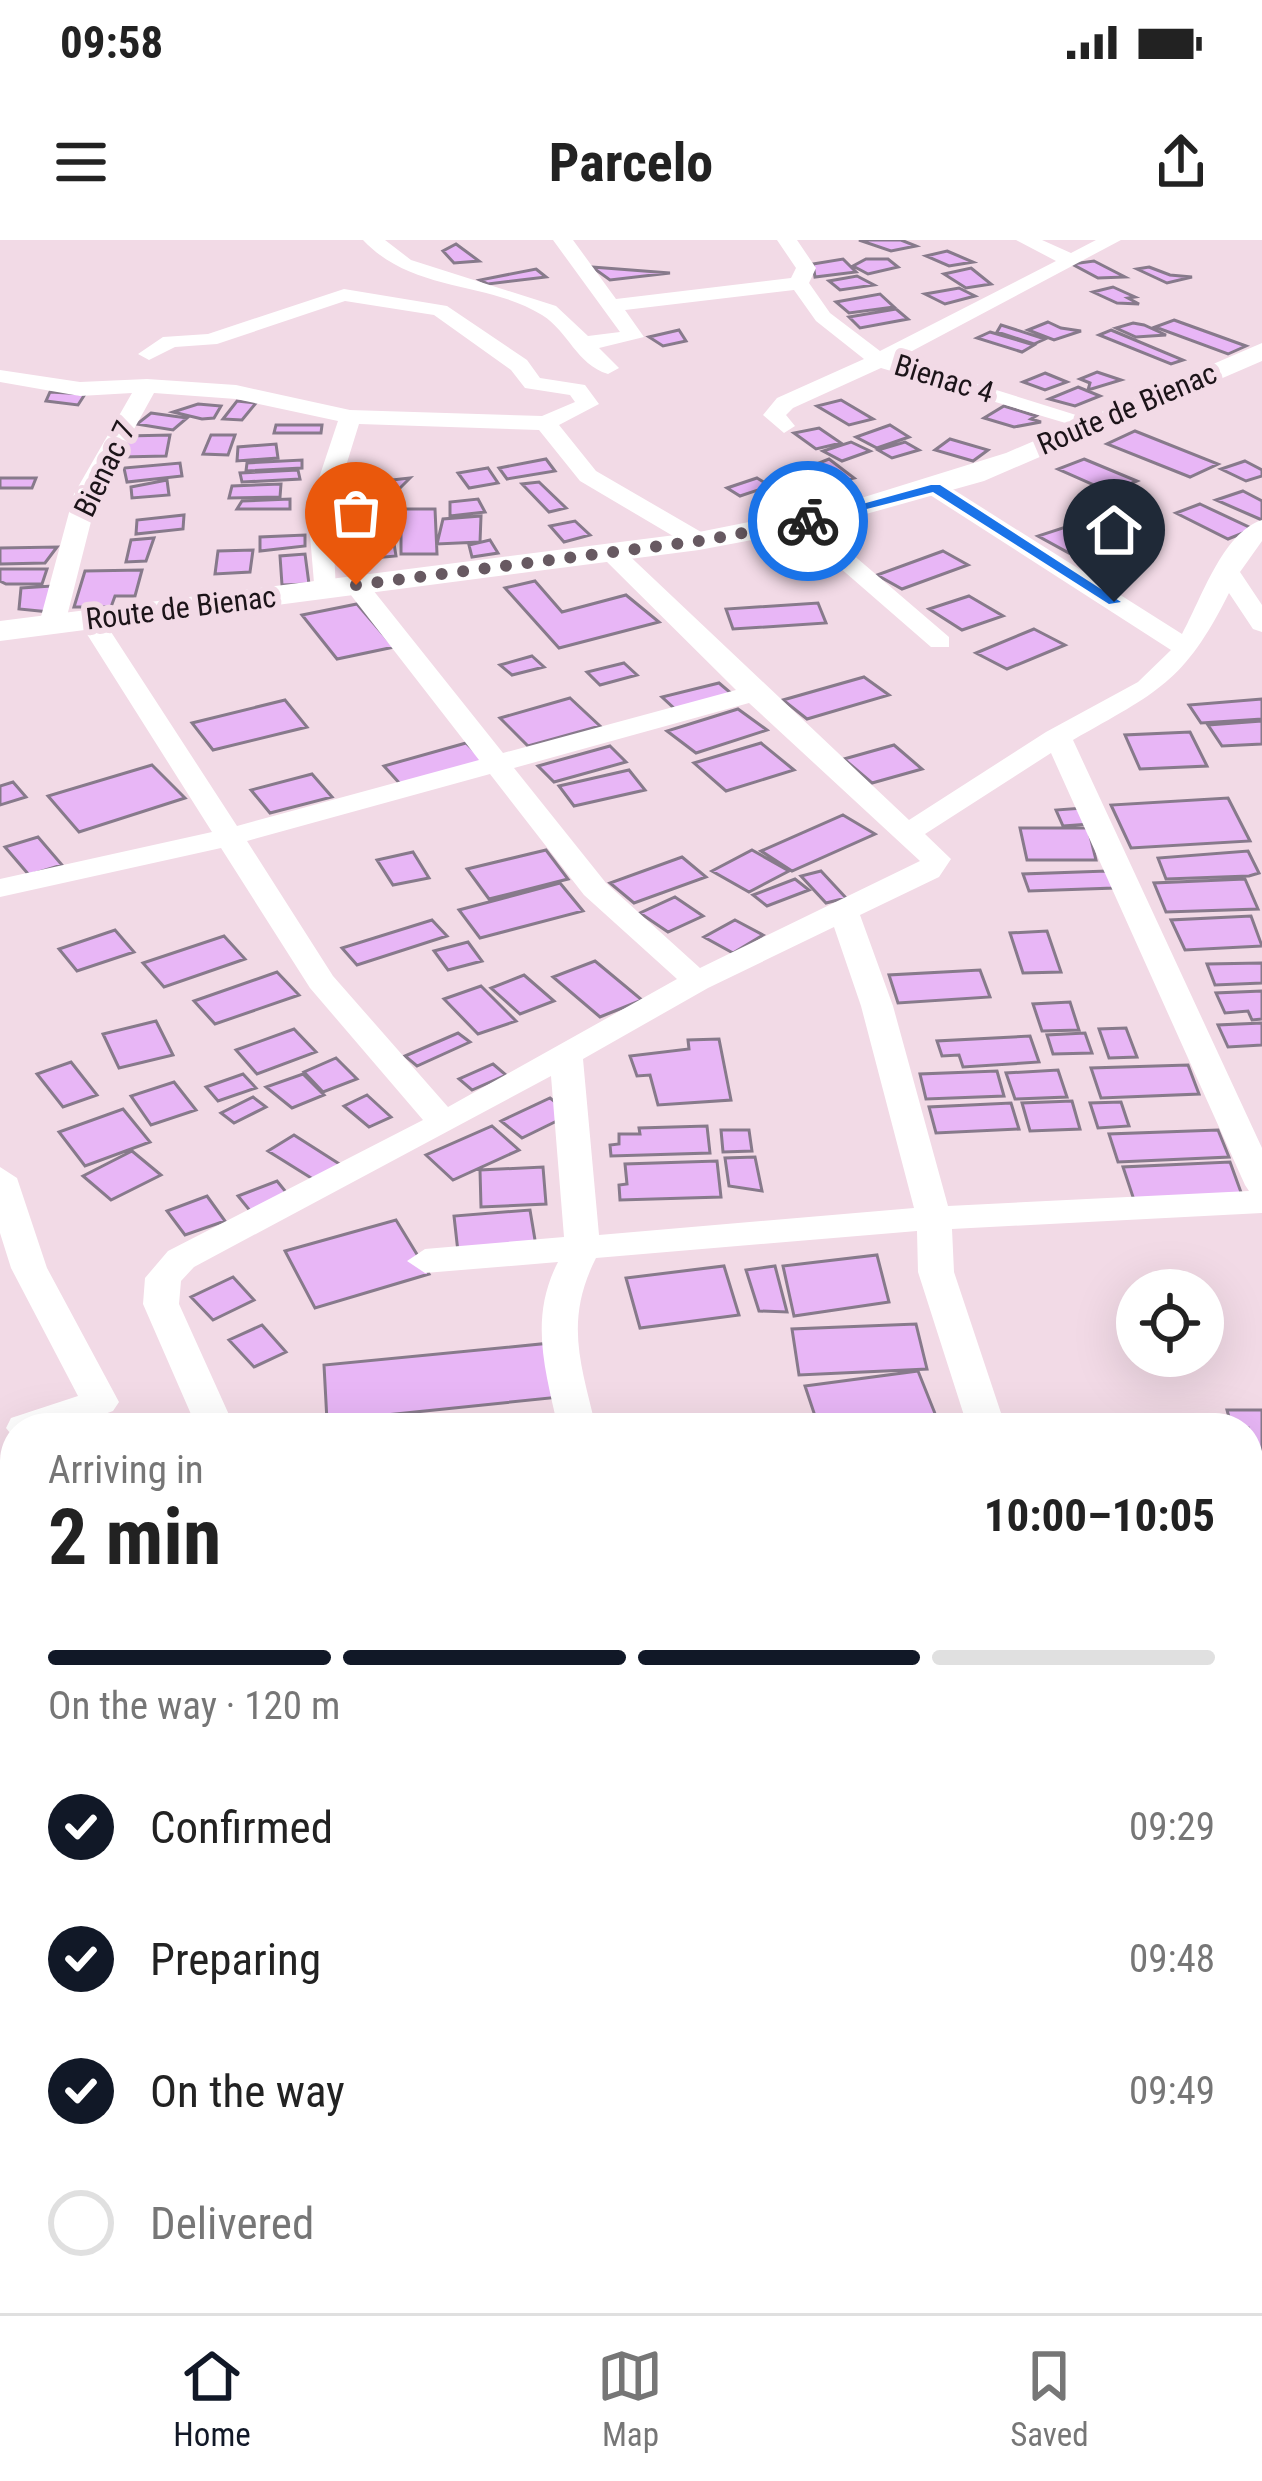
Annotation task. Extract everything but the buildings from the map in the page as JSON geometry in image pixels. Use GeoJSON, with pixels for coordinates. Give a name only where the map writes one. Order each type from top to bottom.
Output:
{"type":"FeatureCollection","features":[{"type":"Feature","properties":{"kind":"main road","name":"Route de Bienac"},"geometry":{"type":"LineString","coordinates":[[0,631],[699,541],[801,522],[935,488],[1097,425],[1262,351]]}},
{"type":"Feature","properties":{"kind":"street"},"geometry":{"type":"LineString","coordinates":[[373,240],[404,264],[549,310],[578,344],[608,368]]}},
{"type":"Feature","properties":{"kind":"street"},"geometry":{"type":"LineString","coordinates":[[563,240],[634,337],[578,344]]}},
{"type":"Feature","properties":{"kind":"street","name":"Bienac 4"},"geometry":{"type":"LineString","coordinates":[[787,240],[806,268],[799,284],[823,317],[878,360],[1097,425]]}},
{"type":"Feature","properties":{"kind":"street"},"geometry":{"type":"LineString","coordinates":[[1026,240],[1067,258]]}},
{"type":"Feature","properties":{"kind":"street"},"geometry":{"type":"LineString","coordinates":[[784,426],[775,409],[878,360],[1067,258],[1111,240]]}},
{"type":"Feature","properties":{"kind":"street"},"geometry":{"type":"LineString","coordinates":[[607,306],[799,284]]}},
{"type":"Feature","properties":{"kind":"street"},"geometry":{"type":"LineString","coordinates":[[0,376],[80,389],[147,386],[236,392],[350,416],[544,423],[588,404],[577,390],[533,383],[519,365],[440,310],[344,295],[210,340],[170,341],[149,354]]}},
{"type":"Feature","properties":{"kind":"street","name":"Bienac 7"},"geometry":{"type":"LineString","coordinates":[[52,624],[86,494],[147,386]]}},
{"type":"Feature","properties":{"kind":"street"},"geometry":{"type":"LineString","coordinates":[[350,416],[320,511],[340,587],[502,766],[595,889],[697,981]]}},
{"type":"Feature","properties":{"kind":"street"},"geometry":{"type":"LineString","coordinates":[[544,423],[588,476],[699,541]]}},
{"type":"Feature","properties":{"kind":"street"},"geometry":{"type":"LineString","coordinates":[[935,488],[1186,647]]}},
{"type":"Feature","properties":{"kind":"street"},"geometry":{"type":"LineString","coordinates":[[801,522],[940,642]]}},
{"type":"Feature","properties":{"kind":"street"},"geometry":{"type":"LineString","coordinates":[[908,832],[1058,737],[1147,688],[1208,620],[1228,572],[1261,527]]}},
{"type":"Feature","properties":{"kind":"street"},"geometry":{"type":"LineString","coordinates":[[209,1413],[161,1304],[163,1278],[181,1259],[444,1123],[697,981],[929,871],[936,860],[754,693],[610,551]]}},
{"type":"Feature","properties":{"kind":"street"},"geometry":{"type":"LineString","coordinates":[[1228,572],[1262,624]]}},
{"type":"Feature","properties":{"kind":"street"},"geometry":{"type":"LineString","coordinates":[[91,620],[321,982],[444,1123]]}},
{"type":"Feature","properties":{"kind":"street"},"geometry":{"type":"LineString","coordinates":[[0,888],[230,837],[502,766],[754,693]]}},
{"type":"Feature","properties":{"kind":"street"},"geometry":{"type":"LineString","coordinates":[[1058,737],[1262,1185]]}},
{"type":"Feature","properties":{"kind":"street"},"geometry":{"type":"LineString","coordinates":[[844,911],[877,1006],[934,1218],[936,1272],[982,1413]]}},
{"type":"Feature","properties":{"kind":"street"},"geometry":{"type":"LineString","coordinates":[[566,1055],[583,1248],[564,1285],[556,1333],[574,1413]]}},
{"type":"Feature","properties":{"kind":"street"},"geometry":{"type":"LineString","coordinates":[[0,1178],[15,1272],[100,1402],[68,1413]]}},
{"type":"Feature","properties":{"kind":"street"},"geometry":{"type":"LineString","coordinates":[[424,1261],[934,1218],[1262,1202]]}},
{"type":"Feature","properties":{"kind":"way so far"},"geometry":{"type":"LineString","coordinates":[[356,585],[699,541],[808,521]]}},
{"type":"Feature","properties":{"kind":"route"},"geometry":{"type":"LineString","coordinates":[[808,521],[935,488],[1114,602]]}}]}
